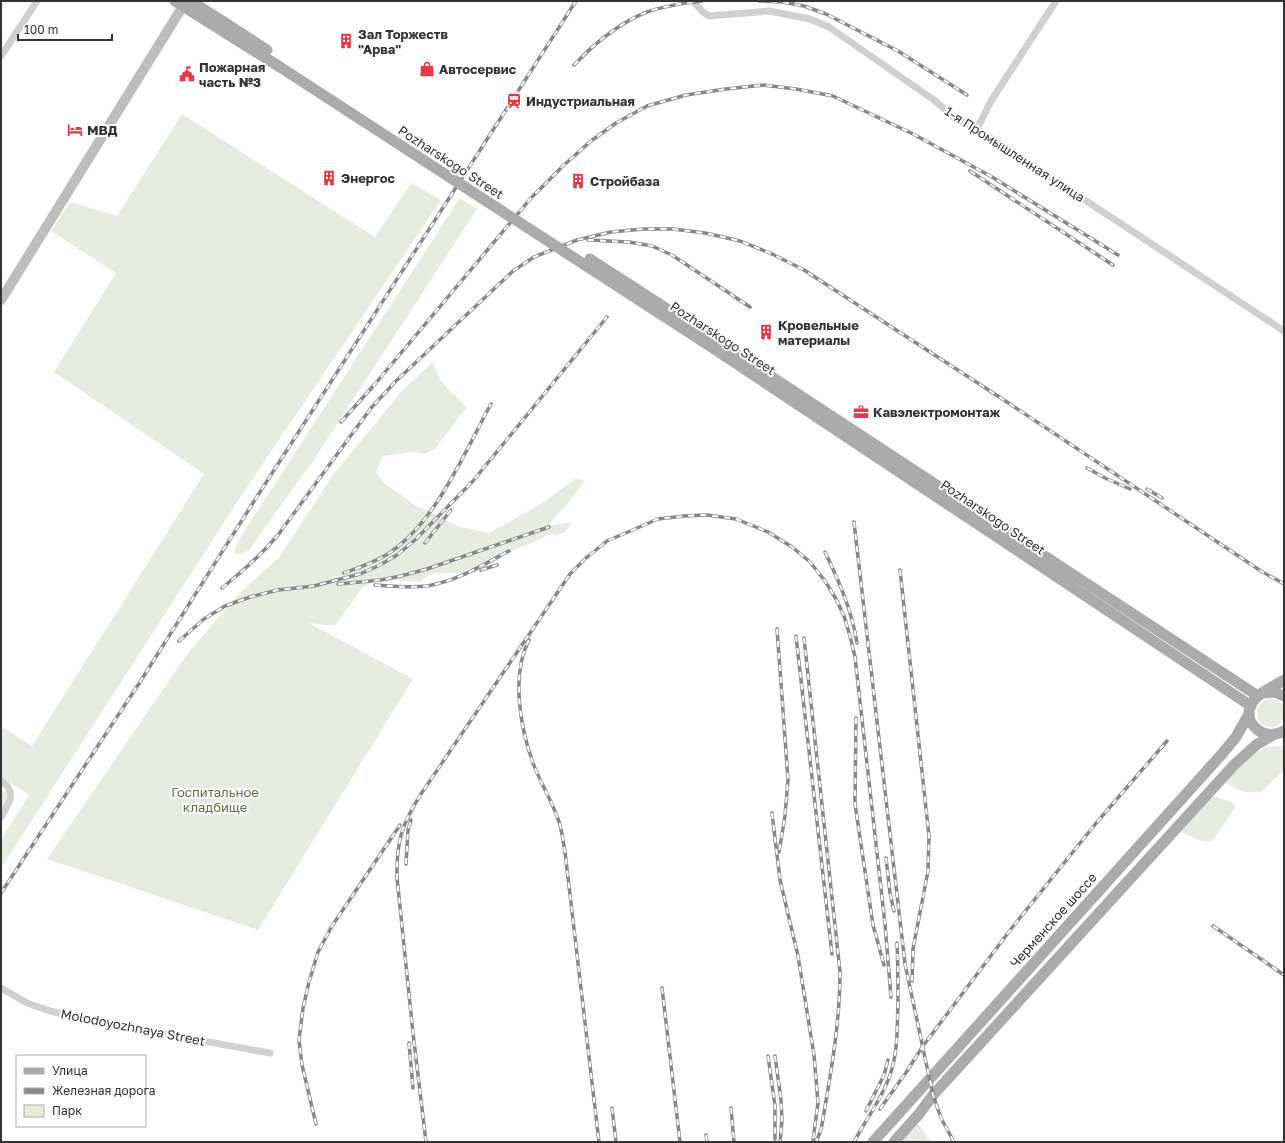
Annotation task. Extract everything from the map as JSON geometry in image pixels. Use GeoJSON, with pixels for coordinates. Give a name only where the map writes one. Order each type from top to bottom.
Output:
{"type":"FeatureCollection","features":[{"type":"Feature","properties":{"kind":"main road","name":"Pozharskogo Street"},"geometry":{"type":"LineString","coordinates":[[184,2],[1260,695]]}},
{"type":"Feature","properties":{"kind":"main road","name":"Pozharskogo Street"},"geometry":{"type":"LineString","coordinates":[[724,350],[1250,710]]}},
{"type":"Feature","properties":{"kind":"main road","name":"Черменское шоссе"},"geometry":{"type":"LineString","coordinates":[[873,1142],[1222,754],[1236,737],[1254,699],[1284,680]]}},
{"type":"Feature","properties":{"kind":"main road"},"geometry":{"type":"LineString","coordinates":[[1260,695],[1274,692],[1284,696]]}},
{"type":"Feature","properties":{"kind":"main road"},"geometry":{"type":"LineString","coordinates":[[1250,710],[1252,724],[1256,729],[1262,733],[1273,735]]}},
{"type":"Feature","properties":{"kind":"main road"},"geometry":{"type":"LineString","coordinates":[[894,1142],[919,1114],[933,1095],[1234,765],[1256,745],[1273,735],[1284,731]]}},
{"type":"Feature","properties":{"kind":"street"},"geometry":{"type":"LineString","coordinates":[[1,56],[37,1]]}},
{"type":"Feature","properties":{"kind":"street","name":"1-я Промышленная улица"},"geometry":{"type":"LineString","coordinates":[[693,1],[709,16],[769,11],[810,19],[829,27],[934,100],[956,119],[977,129],[1284,331]]}},
{"type":"Feature","properties":{"kind":"street"},"geometry":{"type":"LineString","coordinates":[[977,129],[991,101],[1056,1]]}},
{"type":"Feature","properties":{"kind":"street"},"geometry":{"type":"LineString","coordinates":[[1,300],[184,2]]}},
{"type":"Feature","properties":{"kind":"street"},"geometry":{"type":"LineString","coordinates":[[1,781],[8,787],[11,793],[9,804],[1,817]]}},
{"type":"Feature","properties":{"kind":"street","name":"Molodoyozhnaya Street"},"geometry":{"type":"LineString","coordinates":[[1,988],[27,1003],[50,1011],[98,1022],[270,1053]]}},
{"type":"Feature","properties":{"kind":"green space"},"geometry":{"type":"Polygon","coordinates":[[[182,114],[375,237],[411,183],[441,200],[241,496],[1,868],[1,840],[29,795],[1,777],[1,726],[32,746],[204,474],[54,372],[116,273],[51,231],[70,202],[117,216],[182,114]]]}},
{"type":"Feature","properties":{"kind":"green space"},"geometry":{"type":"Polygon","coordinates":[[[460,198],[477,209],[313,461],[248,551],[236,555],[234,551],[242,535],[460,198]]]}},
{"type":"Feature","properties":{"kind":"green space","name":"Госпитальное кладбище"},"geometry":{"type":"Polygon","coordinates":[[[433,362],[440,379],[466,408],[435,449],[425,454],[413,452],[383,456],[376,472],[386,485],[413,504],[460,527],[489,533],[541,504],[575,479],[585,480],[548,526],[570,522],[570,526],[565,532],[557,535],[549,534],[541,539],[500,556],[474,573],[432,573],[420,582],[381,579],[363,587],[335,626],[309,623],[413,679],[258,930],[47,859],[188,653],[236,597],[280,556],[333,475],[402,391],[433,362]]]}},
{"type":"Feature","properties":{"kind":"green space"},"geometry":{"type":"Polygon","coordinates":[[[1271,699],[1281,703],[1285,713],[1281,723],[1271,727],[1261,723],[1257,713],[1261,703],[1271,699]]]}},
{"type":"Feature","properties":{"kind":"green space"},"geometry":{"type":"Polygon","coordinates":[[[1283,746],[1284,770],[1261,792],[1241,791],[1232,787],[1225,781],[1253,753],[1267,747],[1283,746]]]}},
{"type":"Feature","properties":{"kind":"green space"},"geometry":{"type":"Polygon","coordinates":[[[1,789],[10,795],[1,810],[1,789]]]}},
{"type":"Feature","properties":{"kind":"green space"},"geometry":{"type":"Polygon","coordinates":[[[1210,795],[1232,802],[1235,805],[1235,808],[1212,841],[1200,841],[1181,832],[1210,795]]]}},
{"type":"Feature","properties":{"kind":"green space"},"geometry":{"type":"Polygon","coordinates":[[[918,1124],[931,1142],[901,1142],[918,1124]]]}},
{"type":"Feature","properties":{"kind":"railway"},"geometry":{"type":"LineString","coordinates":[[1,893],[140,682],[251,506],[576,1]]}},
{"type":"Feature","properties":{"kind":"railway"},"geometry":{"type":"LineString","coordinates":[[574,65],[590,49],[627,22],[647,12],[660,8],[702,1]]}},
{"type":"Feature","properties":{"kind":"railway"},"geometry":{"type":"LineString","coordinates":[[759,1],[783,2],[804,6],[826,14],[898,51],[967,95]]}},
{"type":"Feature","properties":{"kind":"railway"},"geometry":{"type":"LineString","coordinates":[[341,422],[375,384],[531,198],[564,165],[591,141],[616,123],[647,106],[686,95],[763,85],[833,96],[913,134],[992,177],[1118,255]]}},
{"type":"Feature","properties":{"kind":"railway"},"geometry":{"type":"LineString","coordinates":[[970,171],[1113,265]]}},
{"type":"Feature","properties":{"kind":"railway"},"geometry":{"type":"LineString","coordinates":[[222,588],[251,563],[278,535],[371,408],[396,381],[513,271],[534,257],[577,240],[611,232],[643,229],[673,229],[705,233],[740,241],[772,254],[804,270],[1010,404],[1261,571],[1284,584]]}},
{"type":"Feature","properties":{"kind":"railway"},"geometry":{"type":"LineString","coordinates":[[588,240],[629,242],[652,246],[672,255],[750,307]]}},
{"type":"Feature","properties":{"kind":"railway"},"geometry":{"type":"LineString","coordinates":[[179,641],[204,619],[225,606],[250,597],[278,590],[314,586],[360,574],[397,555],[415,540],[473,481],[607,317]]}},
{"type":"Feature","properties":{"kind":"railway"},"geometry":{"type":"LineString","coordinates":[[344,573],[371,563],[386,555],[403,542],[419,526],[447,487],[491,404]]}},
{"type":"Feature","properties":{"kind":"railway"},"geometry":{"type":"LineString","coordinates":[[1087,468],[1130,489]]}},
{"type":"Feature","properties":{"kind":"railway"},"geometry":{"type":"LineString","coordinates":[[1147,489],[1162,498]]}},
{"type":"Feature","properties":{"kind":"railway"},"geometry":{"type":"LineString","coordinates":[[425,543],[451,510]]}},
{"type":"Feature","properties":{"kind":"railway"},"geometry":{"type":"LineString","coordinates":[[426,1142],[397,878],[399,844],[405,824],[421,794],[570,574],[586,558],[607,541],[658,519],[707,515],[736,519],[768,532],[792,547],[810,562],[825,581],[836,599],[844,616],[855,657],[885,924],[891,997]]}},
{"type":"Feature","properties":{"kind":"railway"},"geometry":{"type":"LineString","coordinates":[[854,522],[905,964],[933,1095],[941,1118],[954,1142]]}},
{"type":"Feature","properties":{"kind":"railway"},"geometry":{"type":"LineString","coordinates":[[338,584],[381,580],[427,569],[549,527]]}},
{"type":"Feature","properties":{"kind":"railway"},"geometry":{"type":"LineString","coordinates":[[375,585],[414,587],[438,584],[470,572],[509,551]]}},
{"type":"Feature","properties":{"kind":"railway"},"geometry":{"type":"LineString","coordinates":[[825,552],[844,596],[852,619],[857,643]]}},
{"type":"Feature","properties":{"kind":"railway"},"geometry":{"type":"LineString","coordinates":[[481,570],[497,565]]}},
{"type":"Feature","properties":{"kind":"railway"},"geometry":{"type":"LineString","coordinates":[[900,570],[929,836],[928,871],[913,949],[912,981]]}},
{"type":"Feature","properties":{"kind":"railway"},"geometry":{"type":"LineString","coordinates":[[777,629],[788,779],[785,816],[779,852]]}},
{"type":"Feature","properties":{"kind":"railway"},"geometry":{"type":"LineString","coordinates":[[796,636],[832,954]]}},
{"type":"Feature","properties":{"kind":"railway"},"geometry":{"type":"LineString","coordinates":[[804,638],[840,972],[840,992],[834,1051],[821,1130],[816,1142]]}},
{"type":"Feature","properties":{"kind":"railway"},"geometry":{"type":"LineString","coordinates":[[529,640],[523,654],[520,668],[519,701],[521,717],[528,749],[555,812],[562,835],[599,1142]]}},
{"type":"Feature","properties":{"kind":"railway"},"geometry":{"type":"LineString","coordinates":[[856,718],[855,804],[873,925],[884,965]]}},
{"type":"Feature","properties":{"kind":"railway"},"geometry":{"type":"LineString","coordinates":[[880,1109],[923,1046],[1011,929],[1097,822],[1167,741]]}},
{"type":"Feature","properties":{"kind":"railway"},"geometry":{"type":"LineString","coordinates":[[772,813],[780,880],[798,956],[814,1055],[818,1103],[813,1140]]}},
{"type":"Feature","properties":{"kind":"railway"},"geometry":{"type":"LineString","coordinates":[[406,864],[408,830],[411,820]]}},
{"type":"Feature","properties":{"kind":"railway"},"geometry":{"type":"LineString","coordinates":[[316,1124],[302,1065],[299,1040],[303,1008],[309,982],[318,952],[332,926],[400,825]]}},
{"type":"Feature","properties":{"kind":"railway"},"geometry":{"type":"LineString","coordinates":[[886,858],[890,893],[894,911]]}},
{"type":"Feature","properties":{"kind":"railway"},"geometry":{"type":"LineString","coordinates":[[1213,926],[1284,975]]}},
{"type":"Feature","properties":{"kind":"railway"},"geometry":{"type":"LineString","coordinates":[[854,1142],[883,1092],[893,1066],[896,1049],[898,1005],[897,943]]}},
{"type":"Feature","properties":{"kind":"railway"},"geometry":{"type":"LineString","coordinates":[[662,988],[680,1142]]}},
{"type":"Feature","properties":{"kind":"railway"},"geometry":{"type":"LineString","coordinates":[[409,1043],[413,1088]]}},
{"type":"Feature","properties":{"kind":"railway"},"geometry":{"type":"LineString","coordinates":[[768,1056],[775,1106],[775,1139]]}},
{"type":"Feature","properties":{"kind":"railway"},"geometry":{"type":"LineString","coordinates":[[775,1056],[781,1100],[782,1120],[780,1142]]}},
{"type":"Feature","properties":{"kind":"railway"},"geometry":{"type":"LineString","coordinates":[[866,1111],[884,1075],[888,1060]]}},
{"type":"Feature","properties":{"kind":"railway"},"geometry":{"type":"LineString","coordinates":[[612,1108],[616,1142]]}},
{"type":"Feature","properties":{"kind":"railway"},"geometry":{"type":"LineString","coordinates":[[731,1108],[734,1142]]}},
{"type":"Feature","properties":{"kind":"railway"},"geometry":{"type":"LineString","coordinates":[[706,1135],[707,1142]]}},
{"type":"Feature","properties":{"kind":"place","name":"Зал Торжеств \"Арва\""},"geometry":{"type":"Point","coordinates":[346,41]}},
{"type":"Feature","properties":{"kind":"place","name":"Автосервис"},"geometry":{"type":"Point","coordinates":[427,69]}},
{"type":"Feature","properties":{"kind":"place","name":"Пожарная часть №3"},"geometry":{"type":"Point","coordinates":[187,74]}},
{"type":"Feature","properties":{"kind":"place","name":"Индустриальная"},"geometry":{"type":"Point","coordinates":[514,101]}},
{"type":"Feature","properties":{"kind":"place","name":"МВД"},"geometry":{"type":"Point","coordinates":[75,130]}},
{"type":"Feature","properties":{"kind":"place","name":"Энергос"},"geometry":{"type":"Point","coordinates":[329,178]}},
{"type":"Feature","properties":{"kind":"place","name":"Стройбаза"},"geometry":{"type":"Point","coordinates":[578,181]}},
{"type":"Feature","properties":{"kind":"place","name":"Кровельные материалы"},"geometry":{"type":"Point","coordinates":[766,332]}},
{"type":"Feature","properties":{"kind":"place","name":"Кавэлектромонтаж"},"geometry":{"type":"Point","coordinates":[861,412]}}]}
